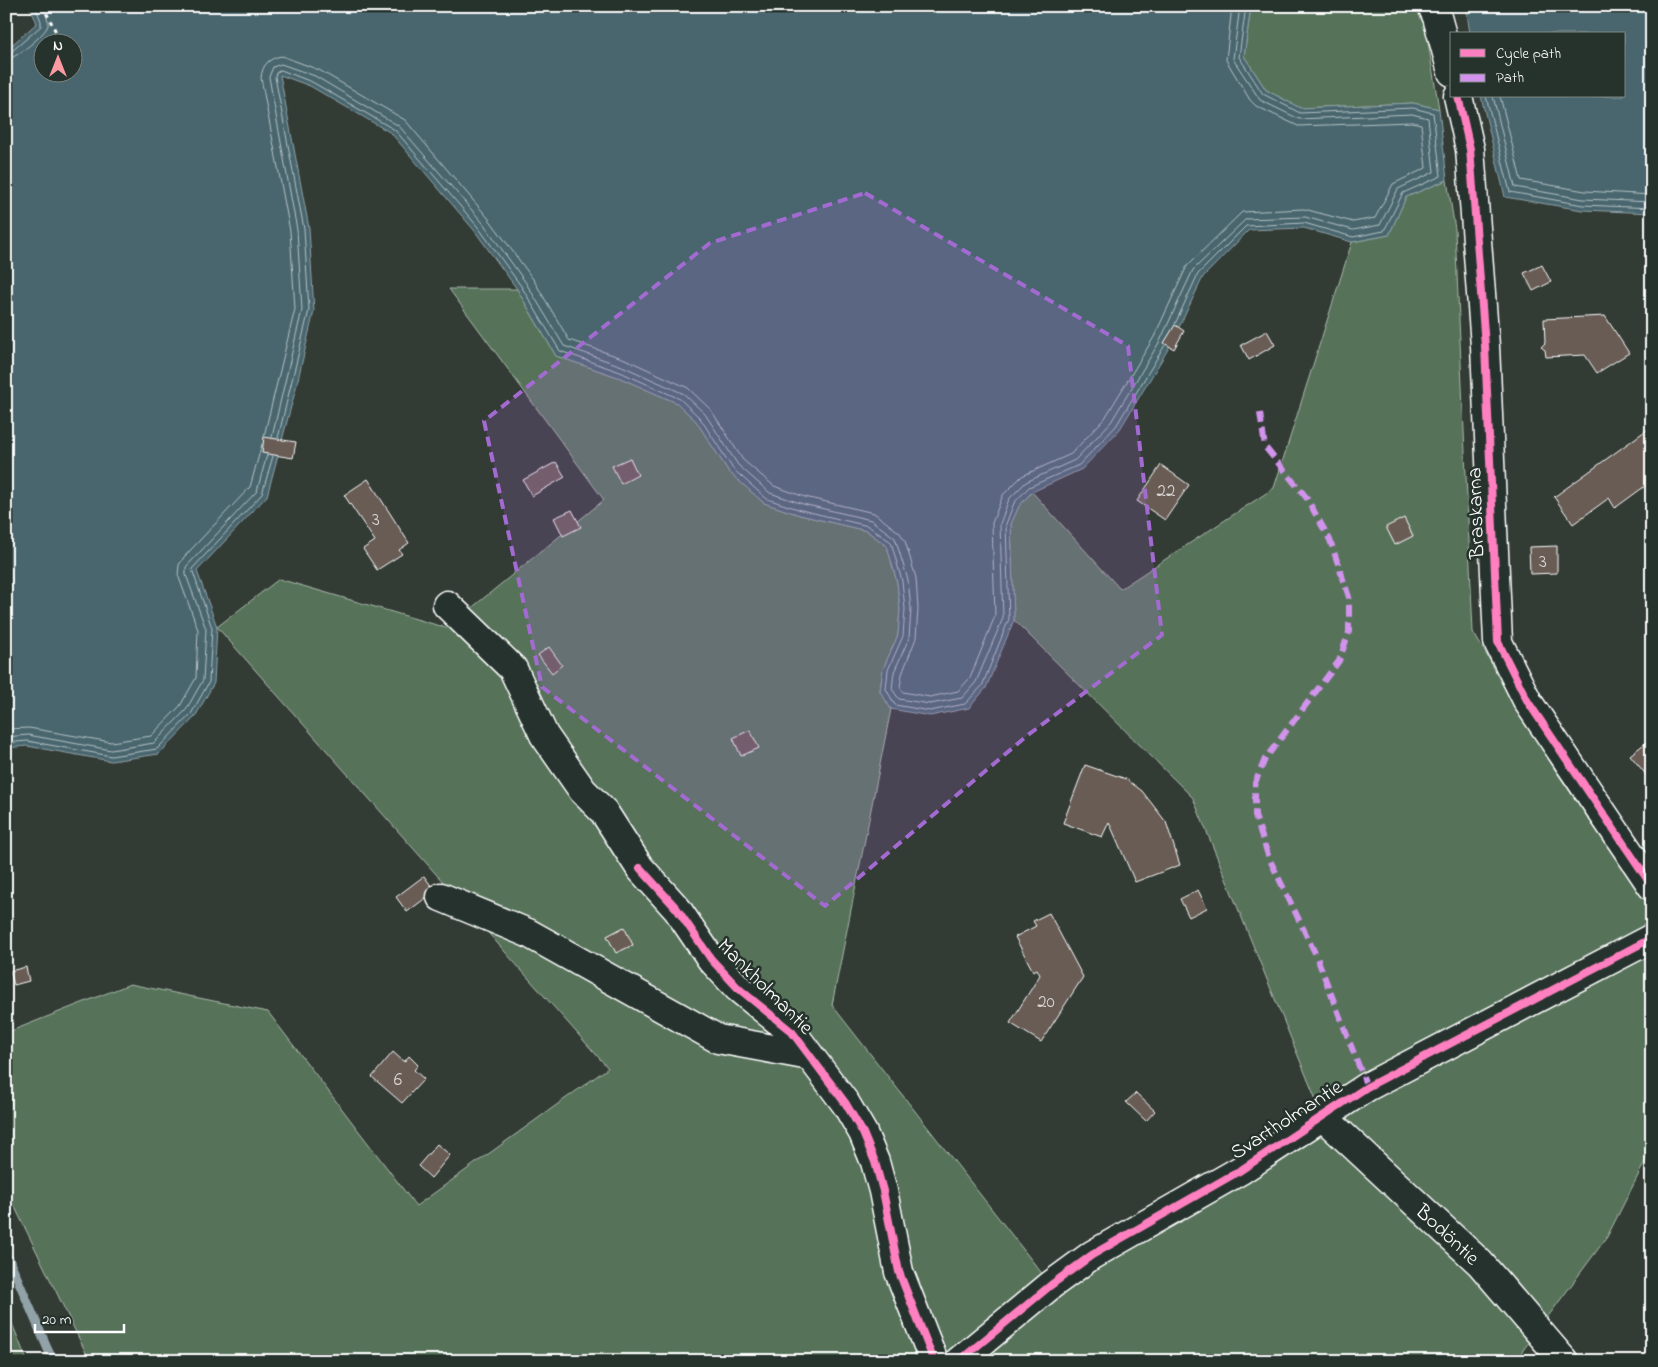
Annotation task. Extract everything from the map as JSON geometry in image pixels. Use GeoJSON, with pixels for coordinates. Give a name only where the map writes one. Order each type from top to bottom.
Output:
{"type":"FeatureCollection","features":[{"type":"Feature","properties":{"kind":"street"},"geometry":{"type":"LineString","coordinates":[[1435,10],[1450,65]]}},
{"type":"Feature","properties":{"kind":"street","name":"Braskarna"},"geometry":{"type":"LineString","coordinates":[[1458,98],[1468,136],[1485,346],[1498,642],[1528,702],[1652,886]]}},
{"type":"Feature","properties":{"kind":"street","name":"Mankholmantie"},"geometry":{"type":"LineString","coordinates":[[447,605],[513,669],[544,735],[583,791],[604,812],[640,868],[676,909],[711,959],[738,988],[792,1032],[846,1104],[863,1133],[875,1162],[883,1190],[898,1272],[934,1361]]}},
{"type":"Feature","properties":{"kind":"street"},"geometry":{"type":"LineString","coordinates":[[441,897],[528,933],[718,1039],[810,1056]]}},
{"type":"Feature","properties":{"kind":"street","name":"Svartholmantie"},"geometry":{"type":"LineString","coordinates":[[959,1361],[1051,1285],[1092,1255],[1241,1170],[1367,1087],[1652,938]]}},
{"type":"Feature","properties":{"kind":"street","name":"Bodöntie"},"geometry":{"type":"LineString","coordinates":[[1323,1117],[1480,1263],[1564,1361]]}},
{"type":"Feature","properties":{"kind":"path"},"geometry":{"type":"LineString","coordinates":[[43,6],[56,32]]}},
{"type":"Feature","properties":{"kind":"highlighted area"},"geometry":{"type":"Polygon","coordinates":[[[865,193],[1128,346],[1162,635],[1028,735],[825,906],[542,687],[484,421],[710,243],[865,193]]]}},
{"type":"Feature","properties":{"kind":"green space"},"geometry":{"type":"Polygon","coordinates":[[[1251,6],[1422,6],[1439,109],[1413,103],[1300,108],[1266,90],[1244,56],[1251,6]]]}},
{"type":"Feature","properties":{"kind":"green space"},"geometry":{"type":"Polygon","coordinates":[[[1447,180],[1455,229],[1473,632],[1555,770],[1652,911],[1652,1148],[1607,1237],[1515,1361],[90,1361],[6,1189],[6,1033],[130,984],[268,1012],[416,1206],[608,1068],[217,627],[279,579],[447,628],[604,500],[449,289],[517,289],[556,356],[618,377],[677,403],[696,421],[729,472],[764,503],[800,515],[867,531],[887,546],[897,582],[900,609],[898,635],[883,669],[880,691],[891,709],[832,1005],[1051,1285],[1323,1117],[1193,798],[1014,620],[1011,524],[1019,506],[1032,492],[1120,589],[1274,488],[1352,242],[1389,235],[1406,197],[1447,180]]]}},
{"type":"Feature","properties":{"kind":"green space"},"geometry":{"type":"Polygon","coordinates":[[[6,1308],[27,1361],[6,1361],[6,1308]]]}},
{"type":"Feature","properties":{"kind":"water"},"geometry":{"type":"Polygon","coordinates":[[[29,6],[1251,6],[1244,56],[1266,90],[1300,108],[1413,103],[1439,109],[1447,180],[1406,197],[1389,235],[1352,242],[1304,228],[1249,230],[1203,277],[1170,346],[1120,429],[1082,469],[1032,492],[1019,506],[1011,524],[1014,620],[986,688],[969,708],[930,716],[891,709],[880,691],[883,669],[898,635],[900,609],[897,582],[887,546],[867,531],[800,515],[764,503],[729,472],[696,421],[677,403],[618,377],[556,356],[517,289],[474,230],[391,133],[310,86],[280,75],[309,228],[314,311],[296,388],[267,496],[197,571],[217,627],[214,683],[195,717],[159,754],[111,761],[27,746],[6,748],[6,50],[37,23],[29,6]]]}},
{"type":"Feature","properties":{"kind":"water"},"geometry":{"type":"Polygon","coordinates":[[[1466,6],[1652,6],[1652,213],[1582,210],[1505,197],[1481,98],[1626,98],[1626,32],[1470,32],[1466,6]]]}},
{"type":"Feature","properties":{"kind":"building"},"geometry":{"type":"Polygon","coordinates":[[[1542,265],[1551,282],[1533,291],[1524,273],[1542,265]]]}},
{"type":"Feature","properties":{"kind":"building"},"geometry":{"type":"Polygon","coordinates":[[[1605,316],[1629,353],[1597,373],[1585,355],[1546,357],[1545,350],[1541,347],[1545,343],[1544,319],[1605,316]]]}},
{"type":"Feature","properties":{"kind":"building"},"geometry":{"type":"Polygon","coordinates":[[[1175,325],[1184,331],[1174,349],[1164,343],[1175,325]]]}},
{"type":"Feature","properties":{"kind":"building"},"geometry":{"type":"Polygon","coordinates":[[[1267,331],[1275,345],[1249,360],[1241,345],[1267,331]]]}},
{"type":"Feature","properties":{"kind":"building"},"geometry":{"type":"Polygon","coordinates":[[[1652,426],[1652,481],[1615,508],[1609,498],[1573,524],[1554,497],[1652,426]]]}},
{"type":"Feature","properties":{"kind":"building"},"geometry":{"type":"Polygon","coordinates":[[[264,437],[296,442],[293,458],[262,453],[264,437]]]}},
{"type":"Feature","properties":{"kind":"building"},"geometry":{"type":"Polygon","coordinates":[[[630,458],[638,475],[621,484],[612,466],[630,458]]]}},
{"type":"Feature","properties":{"kind":"building"},"geometry":{"type":"Polygon","coordinates":[[[556,462],[565,477],[532,496],[523,480],[556,462]]]}},
{"type":"Feature","properties":{"kind":"building"},"geometry":{"type":"Polygon","coordinates":[[[1161,465],[1189,485],[1165,520],[1137,501],[1161,465]]]}},
{"type":"Feature","properties":{"kind":"building"},"geometry":{"type":"Polygon","coordinates":[[[368,479],[409,543],[399,550],[402,554],[377,570],[363,549],[375,541],[344,495],[368,479]]]}},
{"type":"Feature","properties":{"kind":"building"},"geometry":{"type":"Polygon","coordinates":[[[572,510],[581,527],[563,536],[554,518],[572,510]]]}},
{"type":"Feature","properties":{"kind":"building"},"geometry":{"type":"Polygon","coordinates":[[[1404,518],[1413,536],[1395,545],[1386,527],[1404,518]]]}},
{"type":"Feature","properties":{"kind":"building"},"geometry":{"type":"Polygon","coordinates":[[[1557,546],[1557,573],[1530,574],[1529,547],[1557,546]]]}},
{"type":"Feature","properties":{"kind":"building"},"geometry":{"type":"Polygon","coordinates":[[[549,647],[562,665],[552,673],[538,655],[549,647]]]}},
{"type":"Feature","properties":{"kind":"building"},"geometry":{"type":"Polygon","coordinates":[[[750,730],[759,748],[741,756],[733,738],[750,730]]]}},
{"type":"Feature","properties":{"kind":"building"},"geometry":{"type":"Polygon","coordinates":[[[1652,738],[1652,782],[1630,755],[1652,738]]]}},
{"type":"Feature","properties":{"kind":"building"},"geometry":{"type":"Polygon","coordinates":[[[1085,765],[1126,779],[1142,791],[1166,822],[1180,865],[1135,882],[1109,822],[1102,837],[1063,823],[1085,765]]]}},
{"type":"Feature","properties":{"kind":"building"},"geometry":{"type":"Polygon","coordinates":[[[424,876],[435,891],[407,912],[396,897],[424,876]]]}},
{"type":"Feature","properties":{"kind":"building"},"geometry":{"type":"Polygon","coordinates":[[[1198,890],[1207,908],[1189,917],[1180,899],[1198,890]]]}},
{"type":"Feature","properties":{"kind":"building"},"geometry":{"type":"Polygon","coordinates":[[[1049,913],[1083,977],[1041,1042],[1010,1023],[1040,975],[1037,969],[1033,971],[1015,937],[1036,926],[1033,921],[1049,913]]]}},
{"type":"Feature","properties":{"kind":"building"},"geometry":{"type":"Polygon","coordinates":[[[624,927],[633,945],[616,953],[607,936],[624,927]]]}},
{"type":"Feature","properties":{"kind":"building"},"geometry":{"type":"Polygon","coordinates":[[[26,967],[29,981],[14,985],[10,971],[26,967]]]}},
{"type":"Feature","properties":{"kind":"building"},"geometry":{"type":"Polygon","coordinates":[[[393,1052],[404,1062],[409,1056],[418,1065],[414,1070],[424,1079],[402,1103],[372,1077],[393,1052]]]}},
{"type":"Feature","properties":{"kind":"building"},"geometry":{"type":"Polygon","coordinates":[[[1136,1093],[1155,1111],[1146,1121],[1126,1102],[1136,1093]]]}},
{"type":"Feature","properties":{"kind":"building"},"geometry":{"type":"Polygon","coordinates":[[[437,1144],[450,1155],[431,1178],[418,1166],[437,1144]]]}},
{"type":"Feature","properties":{"kind":"waterway"},"geometry":{"type":"LineString","coordinates":[[6,1252],[53,1361]]}},
{"type":"Feature","properties":{"kind":"marked path"},"geometry":{"type":"LineString","coordinates":[[1260,413],[1265,447],[1306,497],[1330,540],[1349,597],[1349,632],[1339,661],[1265,759],[1255,783],[1255,816],[1269,858],[1316,955],[1367,1087]]}},
{"type":"Feature","properties":{"kind":"cycle path"},"geometry":{"type":"LineString","coordinates":[[1458,98],[1470,149],[1485,346],[1498,642],[1528,702],[1652,886]]}},
{"type":"Feature","properties":{"kind":"cycle path"},"geometry":{"type":"LineString","coordinates":[[640,868],[677,909],[711,959],[738,988],[792,1032],[846,1104],[863,1133],[875,1162],[883,1191],[899,1272],[934,1361]]}},
{"type":"Feature","properties":{"kind":"cycle path"},"geometry":{"type":"LineString","coordinates":[[959,1361],[1051,1285],[1092,1255],[1241,1170],[1367,1087],[1652,938]]}}]}
